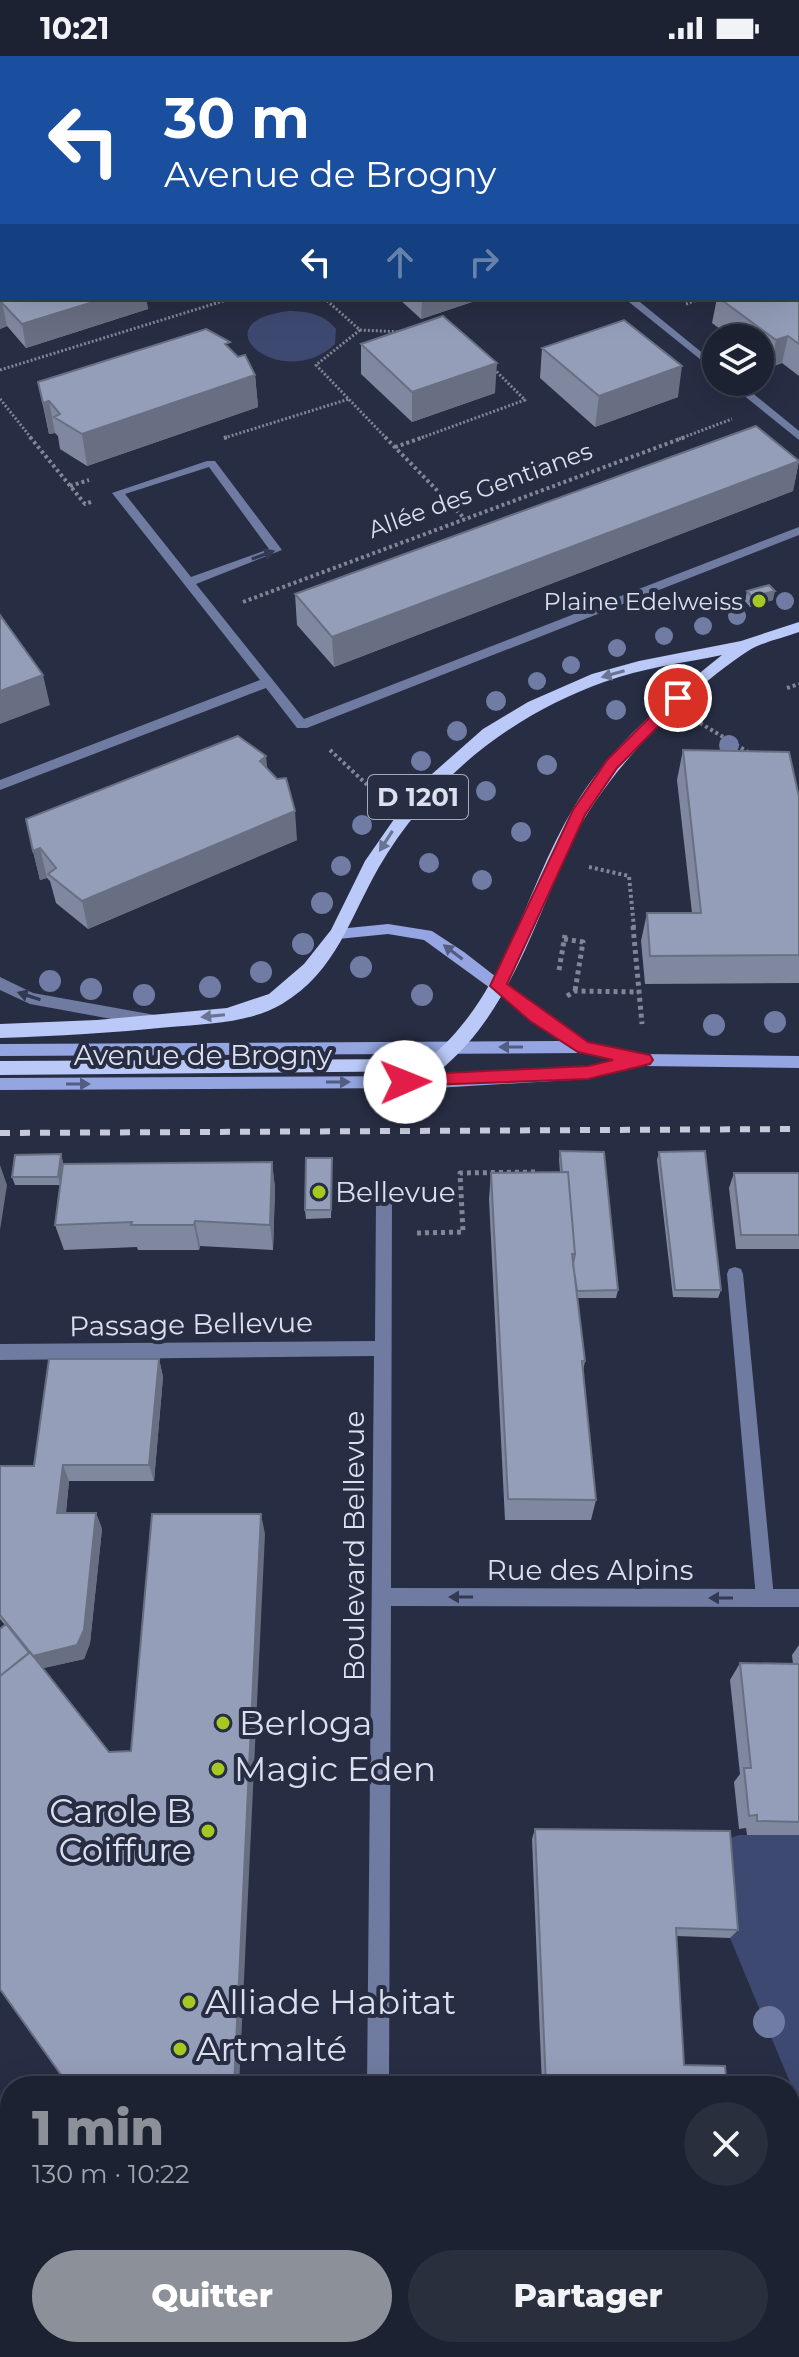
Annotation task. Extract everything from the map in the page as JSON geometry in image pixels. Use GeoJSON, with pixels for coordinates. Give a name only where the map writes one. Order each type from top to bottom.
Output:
{"type":"FeatureCollection","features":[{"type":"Feature","properties":{"kind":"main road","name":"D 1201"},"geometry":{"type":"LineString","coordinates":[[160,1022],[227,1015],[275,999],[310,969],[338,934],[371,865],[421,793],[467,751],[510,719],[598,678],[639,666],[744,646],[799,627]]}},
{"type":"Feature","properties":{"kind":"main road"},"geometry":{"type":"LineString","coordinates":[[458,1047],[498,986],[578,813],[612,764],[669,705],[744,646]]}},
{"type":"Feature","properties":{"kind":"main road"},"geometry":{"type":"LineString","coordinates":[[338,934],[388,929],[427,935],[536,1016],[584,1047]]}},
{"type":"Feature","properties":{"kind":"main road","name":"Avenue de Brogny"},"geometry":{"type":"LineString","coordinates":[[0,1031],[160,1022]]}},
{"type":"Feature","properties":{"kind":"main road","name":"Avenue de Brogny"},"geometry":{"type":"LineString","coordinates":[[0,1068],[432,1066],[458,1047]]}},
{"type":"Feature","properties":{"kind":"main road","name":"Avenue de Brogny"},"geometry":{"type":"LineString","coordinates":[[0,1050],[584,1047],[644,1060],[799,1062]]}},
{"type":"Feature","properties":{"kind":"main road","name":"Avenue de Brogny"},"geometry":{"type":"LineString","coordinates":[[0,1084],[436,1082],[588,1073],[644,1060]]}},
{"type":"Feature","properties":{"kind":"street"},"geometry":{"type":"LineString","coordinates":[[631,300],[702,358]]}},
{"type":"Feature","properties":{"kind":"street"},"geometry":{"type":"LineString","coordinates":[[749,396],[799,437]]}},
{"type":"Feature","properties":{"kind":"street"},"geometry":{"type":"LineString","coordinates":[[190,582],[276,550],[211,463],[118,493],[302,725],[799,531]]}},
{"type":"Feature","properties":{"kind":"street"},"geometry":{"type":"LineString","coordinates":[[0,785],[268,682]]}},
{"type":"Feature","properties":{"kind":"street","name":"D 1201"},"geometry":{"type":"LineString","coordinates":[[0,983],[30,998],[160,1022]]}},
{"type":"Feature","properties":{"kind":"street","name":"Boulevard Bellevue"},"geometry":{"type":"LineString","coordinates":[[378,2076],[384,1198]]}},
{"type":"Feature","properties":{"kind":"street"},"geometry":{"type":"LineString","coordinates":[[735,1274],[765,1598]]}},
{"type":"Feature","properties":{"kind":"street","name":"Passage Bellevue"},"geometry":{"type":"LineString","coordinates":[[0,1352],[383,1348]]}},
{"type":"Feature","properties":{"kind":"street","name":"Rue des Alpins"},"geometry":{"type":"LineString","coordinates":[[381,1597],[799,1598]]}},
{"type":"Feature","properties":{"kind":"path"},"geometry":{"type":"LineString","coordinates":[[0,370],[227,300]]}},
{"type":"Feature","properties":{"kind":"path"},"geometry":{"type":"LineString","coordinates":[[326,300],[360,330],[414,332]]}},
{"type":"Feature","properties":{"kind":"path"},"geometry":{"type":"LineString","coordinates":[[360,330],[316,365],[465,519]]}},
{"type":"Feature","properties":{"kind":"path"},"geometry":{"type":"LineString","coordinates":[[395,447],[525,400],[487,362]]}},
{"type":"Feature","properties":{"kind":"path"},"geometry":{"type":"LineString","coordinates":[[0,399],[85,504],[118,493]]}},
{"type":"Feature","properties":{"kind":"path","name":"Allée des Gentianes"},"geometry":{"type":"LineString","coordinates":[[213,613],[763,408]]}},
{"type":"Feature","properties":{"kind":"path"},"geometry":{"type":"LineString","coordinates":[[787,688],[799,684]]}},
{"type":"Feature","properties":{"kind":"path"},"geometry":{"type":"LineString","coordinates":[[669,705],[754,755]]}},
{"type":"Feature","properties":{"kind":"path"},"geometry":{"type":"LineString","coordinates":[[302,725],[402,817]]}},
{"type":"Feature","properties":{"kind":"path"},"geometry":{"type":"LineString","coordinates":[[587,866],[629,876],[644,1060]]}},
{"type":"Feature","properties":{"kind":"path"},"geometry":{"type":"LineString","coordinates":[[564,939],[583,942],[575,991]]}},
{"type":"Feature","properties":{"kind":"path"},"geometry":{"type":"LineString","coordinates":[[536,1016],[575,991],[639,992]]}},
{"type":"Feature","properties":{"kind":"path"},"geometry":{"type":"LineString","coordinates":[[463,1232],[460,1173],[539,1172]]}},
{"type":"Feature","properties":{"kind":"shaded area"},"geometry":{"type":"Polygon","coordinates":[[[289,311],[309,313],[326,320],[336,329],[335,344],[314,357],[293,361],[273,358],[257,350],[249,339],[249,328],[262,318],[289,311]]]}},
{"type":"Feature","properties":{"kind":"shaded area"},"geometry":{"type":"Polygon","coordinates":[[[739,1835],[799,1835],[799,2076],[787,2076],[730,1938],[722,1841],[739,1835]]]}},
{"type":"Feature","properties":{"kind":"building"},"geometry":{"type":"Polygon","coordinates":[[[0,300],[100,300],[22,324],[0,304],[0,300]]]}},
{"type":"Feature","properties":{"kind":"building"},"geometry":{"type":"Polygon","coordinates":[[[722,300],[799,300],[799,344],[788,336],[776,340],[774,324],[754,324],[722,300]]]}},
{"type":"Feature","properties":{"kind":"building"},"geometry":{"type":"Polygon","coordinates":[[[443,316],[497,363],[412,392],[361,344],[443,316]]]}},
{"type":"Feature","properties":{"kind":"building"},"geometry":{"type":"Polygon","coordinates":[[[624,320],[682,366],[599,396],[542,348],[624,320]]]}},
{"type":"Feature","properties":{"kind":"building"},"geometry":{"type":"Polygon","coordinates":[[[206,329],[230,342],[225,344],[238,357],[245,355],[255,375],[82,434],[54,417],[60,414],[49,401],[43,403],[38,382],[206,329]]]}},
{"type":"Feature","properties":{"kind":"building"},"geometry":{"type":"Polygon","coordinates":[[[756,426],[799,461],[332,637],[295,594],[756,426]]]}},
{"type":"Feature","properties":{"kind":"building"},"geometry":{"type":"Polygon","coordinates":[[[769,585],[775,591],[752,597],[747,591],[769,585]]]}},
{"type":"Feature","properties":{"kind":"building"},"geometry":{"type":"Polygon","coordinates":[[[0,615],[43,675],[0,691],[0,615]]]}},
{"type":"Feature","properties":{"kind":"building"},"geometry":{"type":"Polygon","coordinates":[[[238,736],[266,756],[260,761],[277,779],[286,778],[295,811],[82,901],[48,874],[56,868],[40,848],[33,851],[26,819],[238,736]]]}},
{"type":"Feature","properties":{"kind":"building"},"geometry":{"type":"Polygon","coordinates":[[[683,750],[789,752],[799,797],[799,955],[650,956],[647,913],[701,913],[683,750]]]}},
{"type":"Feature","properties":{"kind":"building"},"geometry":{"type":"Polygon","coordinates":[[[560,1151],[604,1152],[618,1290],[577,1291],[568,1172],[562,1172],[560,1151]]]}},
{"type":"Feature","properties":{"kind":"building"},"geometry":{"type":"Polygon","coordinates":[[[705,1151],[721,1290],[675,1290],[659,1152],[705,1151]]]}},
{"type":"Feature","properties":{"kind":"building"},"geometry":{"type":"Polygon","coordinates":[[[61,1154],[58,1177],[12,1177],[15,1155],[61,1154]]]}},
{"type":"Feature","properties":{"kind":"building","name":"Bellevue"},"geometry":{"type":"Polygon","coordinates":[[[306,1158],[332,1158],[331,1210],[305,1210],[306,1158]]]}},
{"type":"Feature","properties":{"kind":"building"},"geometry":{"type":"Polygon","coordinates":[[[272,1162],[270,1225],[195,1221],[194,1225],[131,1225],[132,1222],[55,1225],[63,1164],[272,1162]]]}},
{"type":"Feature","properties":{"kind":"building"},"geometry":{"type":"Polygon","coordinates":[[[568,1172],[575,1254],[572,1254],[585,1361],[582,1361],[596,1500],[508,1499],[491,1173],[568,1172]]]}},
{"type":"Feature","properties":{"kind":"building"},"geometry":{"type":"Polygon","coordinates":[[[734,1173],[799,1173],[799,1235],[741,1235],[734,1173]]]}},
{"type":"Feature","properties":{"kind":"building"},"geometry":{"type":"Polygon","coordinates":[[[49,1359],[159,1359],[149,1465],[63,1465],[57,1513],[96,1513],[84,1630],[77,1645],[33,1656],[0,1615],[0,1466],[34,1466],[49,1359]]]}},
{"type":"Feature","properties":{"kind":"building"},"geometry":{"type":"Polygon","coordinates":[[[152,1514],[261,1514],[234,2076],[62,2076],[0,1989],[0,1676],[30,1652],[109,1752],[131,1751],[152,1514]]]}},
{"type":"Feature","properties":{"kind":"building"},"geometry":{"type":"Polygon","coordinates":[[[6,1624],[29,1653],[0,1676],[0,1629],[6,1624]]]}},
{"type":"Feature","properties":{"kind":"building"},"geometry":{"type":"Polygon","coordinates":[[[740,1663],[799,1664],[799,1822],[757,1821],[757,1815],[749,1816],[744,1768],[751,1768],[740,1663]]]}},
{"type":"Feature","properties":{"kind":"building"},"geometry":{"type":"Polygon","coordinates":[[[535,1829],[730,1831],[738,1930],[676,1928],[684,2065],[725,2066],[726,2076],[546,2076],[535,1829]]]}},
{"type":"Feature","properties":{"kind":"railway"},"geometry":{"type":"LineString","coordinates":[[0,1133],[799,1129]]}},
{"type":"Feature","properties":{"kind":"place","name":"Plaine Edelweiss"},"geometry":{"type":"Point","coordinates":[759,601]}},
{"type":"Feature","properties":{"kind":"place","name":"Bellevue"},"geometry":{"type":"Point","coordinates":[319,1192]}},
{"type":"Feature","properties":{"kind":"place","name":"Berloga"},"geometry":{"type":"Point","coordinates":[223,1723]}},
{"type":"Feature","properties":{"kind":"place","name":"Magic Eden"},"geometry":{"type":"Point","coordinates":[218,1769]}},
{"type":"Feature","properties":{"kind":"place","name":"Carole B Coiffure"},"geometry":{"type":"Point","coordinates":[208,1831]}},
{"type":"Feature","properties":{"kind":"place","name":"Alliade Habitat"},"geometry":{"type":"Point","coordinates":[189,2002]}},
{"type":"Feature","properties":{"kind":"place","name":"Artmalté"},"geometry":{"type":"Point","coordinates":[180,2049]}},
{"type":"Feature","properties":{"kind":"route"},"geometry":{"type":"LineString","coordinates":[[405,1082],[588,1073],[644,1060],[584,1047],[536,1016],[498,986],[578,813],[612,764],[654,718],[678,698]]}}]}
